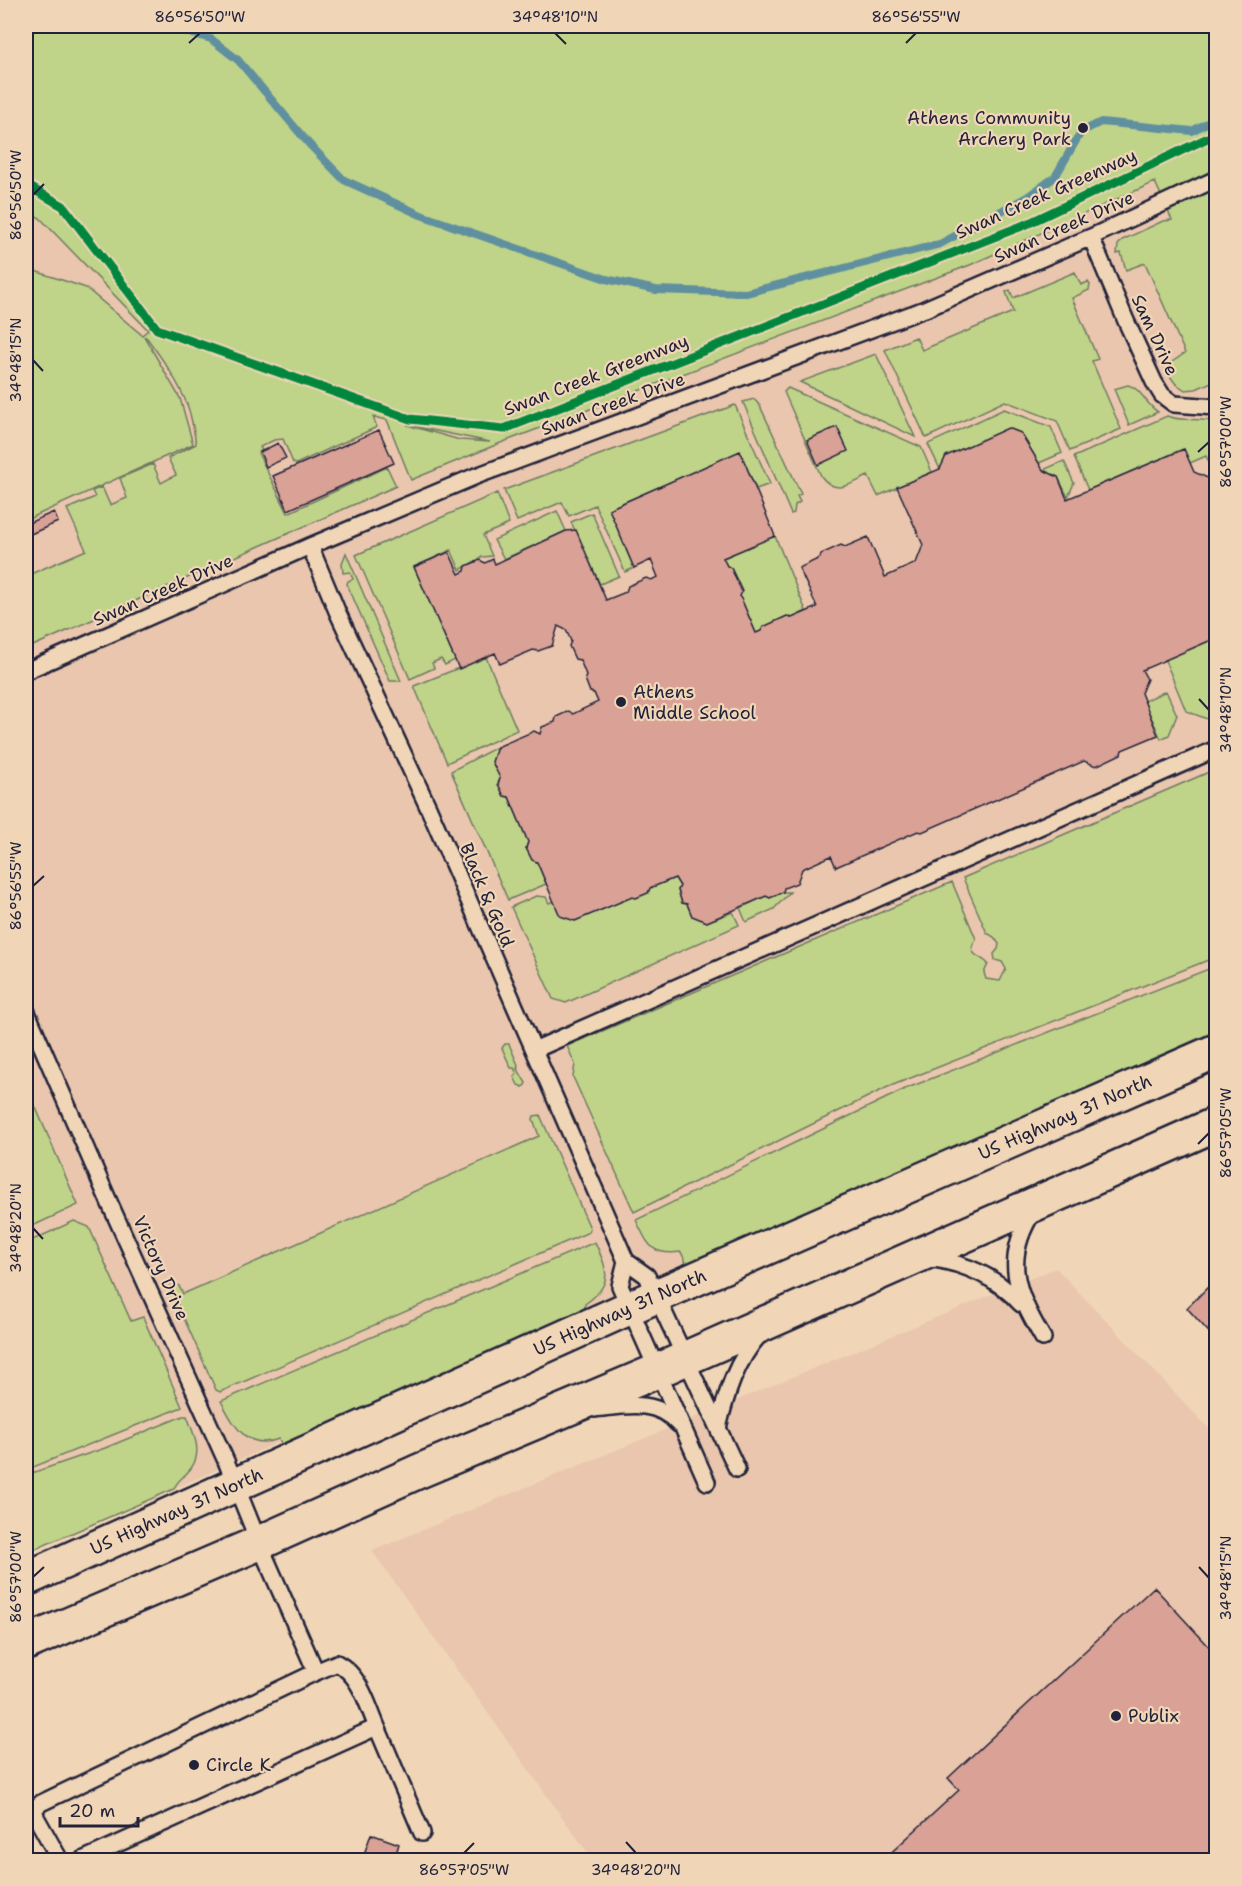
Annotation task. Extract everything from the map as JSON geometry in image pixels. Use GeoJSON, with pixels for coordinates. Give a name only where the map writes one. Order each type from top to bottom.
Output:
{"type":"FeatureCollection","features":[{"type":"Feature","properties":{"kind":"main road","name":"US Highway 31 North"},"geometry":{"type":"LineString","coordinates":[[26,1579],[642,1302],[1216,1051]]}},
{"type":"Feature","properties":{"kind":"main road"},"geometry":{"type":"LineString","coordinates":[[26,1643],[417,1472],[671,1365],[1216,1124]]}},
{"type":"Feature","properties":{"kind":"lane","name":"Swan Creek Drive"},"geometry":{"type":"LineString","coordinates":[[26,671],[476,476],[925,309],[1091,237],[1216,179]]}},
{"type":"Feature","properties":{"kind":"lane","name":"Sam Drive"},"geometry":{"type":"LineString","coordinates":[[1091,237],[1126,321],[1162,395],[1174,404],[1216,406]]}},
{"type":"Feature","properties":{"kind":"lane","name":"Black & Gold"},"geometry":{"type":"LineString","coordinates":[[310,546],[395,739],[429,809],[626,1261],[647,1276],[642,1302],[671,1365]]}},
{"type":"Feature","properties":{"kind":"lane"},"geometry":{"type":"LineString","coordinates":[[534,1050],[1216,749]]}},
{"type":"Feature","properties":{"kind":"lane","name":"Victory Drive"},"geometry":{"type":"LineString","coordinates":[[26,1010],[316,1672]]}},
{"type":"Feature","properties":{"kind":"lane"},"geometry":{"type":"LineString","coordinates":[[1039,1202],[1023,1230],[1016,1258],[1018,1289],[1043,1338]]}},
{"type":"Feature","properties":{"kind":"lane"},"geometry":{"type":"LineString","coordinates":[[918,1256],[950,1261],[981,1272],[1007,1290],[1030,1316]]}},
{"type":"Feature","properties":{"kind":"lane","name":"Black & Gold"},"geometry":{"type":"LineString","coordinates":[[626,1261],[620,1286],[642,1302],[671,1365]]}},
{"type":"Feature","properties":{"kind":"lane"},"geometry":{"type":"LineString","coordinates":[[718,1428],[735,1372],[751,1344],[772,1320]]}},
{"type":"Feature","properties":{"kind":"lane"},"geometry":{"type":"LineString","coordinates":[[671,1365],[718,1428],[737,1468]]}},
{"type":"Feature","properties":{"kind":"lane"},"geometry":{"type":"LineString","coordinates":[[671,1365],[683,1430]]}},
{"type":"Feature","properties":{"kind":"lane"},"geometry":{"type":"LineString","coordinates":[[556,1413],[651,1406],[671,1415],[683,1430],[707,1482]]}},
{"type":"Feature","properties":{"kind":"lane"},"geometry":{"type":"LineString","coordinates":[[60,1860],[36,1817],[35,1808],[41,1803],[338,1663],[352,1673],[358,1683],[422,1833]]}},
{"type":"Feature","properties":{"kind":"lane"},"geometry":{"type":"LineString","coordinates":[[82,1860],[377,1727]]}},
{"type":"Feature","properties":{"kind":"shaded area","name":"Athens Middle School"},"geometry":{"type":"Polygon","coordinates":[[[1141,150],[1216,320],[1216,1028],[26,1554],[26,187],[1141,150]]]}},
{"type":"Feature","properties":{"kind":"shaded area"},"geometry":{"type":"Polygon","coordinates":[[[1056,1268],[1216,1436],[1216,1860],[593,1860],[372,1551],[1056,1268]]]}},
{"type":"Feature","properties":{"kind":"green space"},"geometry":{"type":"Polygon","coordinates":[[[26,26],[1216,26],[1216,380],[1196,389],[1185,390],[1175,383],[1170,376],[1169,364],[1185,353],[1145,263],[1126,270],[1121,253],[1117,254],[1118,245],[1122,240],[1163,221],[1172,220],[1155,182],[970,265],[498,444],[411,480],[387,420],[373,417],[377,427],[296,464],[293,463],[283,439],[274,440],[260,447],[262,450],[258,453],[288,513],[387,467],[396,486],[26,649],[26,576],[86,550],[67,509],[95,497],[92,491],[102,487],[110,505],[127,498],[120,478],[153,464],[161,483],[176,475],[168,458],[196,444],[189,412],[180,389],[165,363],[144,336],[180,398],[193,444],[26,520],[26,268],[86,288],[142,335],[148,330],[40,218],[26,210],[26,26]],[[407,425],[460,440],[490,442],[407,425]]]}},
{"type":"Feature","properties":{"kind":"green space"},"geometry":{"type":"Polygon","coordinates":[[[1075,272],[1081,285],[1088,282],[1090,285],[1089,290],[1072,298],[1098,359],[1092,361],[1121,429],[1070,451],[1057,421],[1005,401],[926,438],[885,350],[916,337],[922,350],[1013,312],[1006,292],[1010,290],[1013,298],[1075,272]]]}},
{"type":"Feature","properties":{"kind":"green space"},"geometry":{"type":"Polygon","coordinates":[[[876,354],[915,437],[800,382],[876,354]]]}},
{"type":"Feature","properties":{"kind":"green space"},"geometry":{"type":"Polygon","coordinates":[[[1128,385],[1133,387],[1158,412],[1129,425],[1114,389],[1128,385]]]}},
{"type":"Feature","properties":{"kind":"green space"},"geometry":{"type":"Polygon","coordinates":[[[788,388],[921,447],[932,472],[878,496],[868,476],[843,486],[832,486],[821,476],[784,392],[788,388]]]}},
{"type":"Feature","properties":{"kind":"green space"},"geometry":{"type":"Polygon","coordinates":[[[754,399],[760,406],[801,494],[797,496],[800,502],[795,505],[794,513],[791,514],[743,402],[754,399]]]}},
{"type":"Feature","properties":{"kind":"green space"},"geometry":{"type":"Polygon","coordinates":[[[735,405],[770,484],[756,489],[740,452],[609,509],[634,568],[625,572],[595,505],[569,516],[562,502],[517,521],[504,490],[735,405]]]}},
{"type":"Feature","properties":{"kind":"green space"},"geometry":{"type":"Polygon","coordinates":[[[1004,409],[1051,427],[1062,453],[1039,463],[1021,433],[1008,428],[946,456],[940,469],[928,444],[1004,409]]]}},
{"type":"Feature","properties":{"kind":"green space"},"geometry":{"type":"Polygon","coordinates":[[[1167,416],[1216,423],[1216,459],[1209,462],[1206,456],[1190,463],[1183,449],[1088,490],[1074,457],[1167,416]]]}},
{"type":"Feature","properties":{"kind":"green space"},"geometry":{"type":"Polygon","coordinates":[[[1064,461],[1074,483],[1068,497],[1058,477],[1043,470],[1064,461]]]}},
{"type":"Feature","properties":{"kind":"green space"},"geometry":{"type":"Polygon","coordinates":[[[497,493],[509,524],[483,535],[492,556],[482,557],[460,570],[451,550],[414,567],[455,660],[445,665],[441,659],[432,663],[434,668],[410,679],[356,555],[497,493]]]}},
{"type":"Feature","properties":{"kind":"green space"},"geometry":{"type":"Polygon","coordinates":[[[557,511],[566,531],[504,559],[494,540],[557,511]]]}},
{"type":"Feature","properties":{"kind":"green space"},"geometry":{"type":"Polygon","coordinates":[[[592,513],[619,576],[600,584],[571,522],[592,513]]]}},
{"type":"Feature","properties":{"kind":"green space"},"geometry":{"type":"Polygon","coordinates":[[[775,536],[806,611],[792,618],[787,616],[763,627],[756,633],[740,596],[742,591],[731,568],[727,566],[723,558],[775,536]]]}},
{"type":"Feature","properties":{"kind":"green space"},"geometry":{"type":"Polygon","coordinates":[[[346,553],[401,681],[390,681],[347,584],[353,579],[350,572],[343,573],[342,563],[346,553]]]}},
{"type":"Feature","properties":{"kind":"green space"},"geometry":{"type":"Polygon","coordinates":[[[1216,638],[1216,715],[1207,719],[1186,711],[1165,660],[1216,638]]]}},
{"type":"Feature","properties":{"kind":"green space"},"geometry":{"type":"Polygon","coordinates":[[[486,657],[517,730],[447,763],[414,686],[486,657]]]}},
{"type":"Feature","properties":{"kind":"green space"},"geometry":{"type":"Polygon","coordinates":[[[1166,691],[1177,715],[1169,735],[1161,739],[1144,701],[1166,691]]]}},
{"type":"Feature","properties":{"kind":"green space"},"geometry":{"type":"Polygon","coordinates":[[[497,747],[500,778],[498,784],[504,796],[509,797],[528,842],[526,848],[532,860],[537,862],[546,884],[508,900],[451,771],[497,747]]]}},
{"type":"Feature","properties":{"kind":"green space"},"geometry":{"type":"Polygon","coordinates":[[[1216,769],[1216,957],[888,1087],[634,1212],[573,1077],[575,1064],[567,1046],[952,882],[976,939],[973,952],[988,964],[984,973],[986,979],[1000,981],[1006,969],[1002,962],[995,960],[994,954],[999,944],[987,933],[963,878],[1216,769]]]}},
{"type":"Feature","properties":{"kind":"green space"},"geometry":{"type":"Polygon","coordinates":[[[675,878],[680,886],[678,890],[682,903],[687,904],[692,916],[707,922],[733,912],[739,925],[566,1003],[553,999],[511,907],[536,896],[546,897],[549,903],[554,901],[560,916],[575,921],[632,897],[636,898],[648,893],[650,888],[675,878]]]}},
{"type":"Feature","properties":{"kind":"green space"},"geometry":{"type":"Polygon","coordinates":[[[783,892],[790,892],[774,909],[746,922],[740,908],[766,896],[770,898],[783,892]]]}},
{"type":"Feature","properties":{"kind":"green space"},"geometry":{"type":"Polygon","coordinates":[[[1216,966],[1216,1030],[1174,1056],[690,1271],[681,1252],[663,1252],[651,1246],[636,1220],[905,1089],[1216,966]]]}},
{"type":"Feature","properties":{"kind":"green space"},"geometry":{"type":"Polygon","coordinates":[[[505,1044],[509,1044],[518,1065],[517,1068],[526,1083],[523,1087],[518,1085],[514,1077],[517,1074],[514,1068],[511,1068],[502,1048],[505,1044]]]}},
{"type":"Feature","properties":{"kind":"green space"},"geometry":{"type":"Polygon","coordinates":[[[26,1085],[78,1205],[26,1229],[26,1085]]]}},
{"type":"Feature","properties":{"kind":"green space"},"geometry":{"type":"Polygon","coordinates":[[[540,1115],[590,1228],[589,1232],[220,1392],[216,1390],[170,1284],[173,1282],[179,1286],[183,1294],[539,1136],[533,1119],[534,1116],[540,1115]]]}},
{"type":"Feature","properties":{"kind":"green space"},"geometry":{"type":"Polygon","coordinates":[[[74,1221],[89,1227],[131,1321],[143,1317],[182,1407],[26,1470],[26,1243],[74,1221]]]}},
{"type":"Feature","properties":{"kind":"green space"},"geometry":{"type":"Polygon","coordinates":[[[595,1242],[605,1268],[605,1283],[585,1304],[584,1315],[283,1448],[279,1439],[258,1442],[242,1434],[221,1401],[595,1242]]]}},
{"type":"Feature","properties":{"kind":"green space"},"geometry":{"type":"Polygon","coordinates":[[[187,1416],[193,1431],[197,1453],[192,1467],[177,1482],[174,1489],[26,1553],[26,1475],[105,1448],[187,1416]]]}},
{"type":"Feature","properties":{"kind":"building"},"geometry":{"type":"Polygon","coordinates":[[[837,427],[848,451],[818,465],[807,440],[837,427]]]}},
{"type":"Feature","properties":{"kind":"building"},"geometry":{"type":"Polygon","coordinates":[[[1008,428],[1021,433],[1043,470],[1058,477],[1067,499],[1184,449],[1194,472],[1210,479],[1216,493],[1216,638],[1142,670],[1147,679],[1141,693],[1158,735],[1122,750],[1121,754],[1096,766],[1084,761],[836,867],[831,856],[802,869],[797,883],[784,888],[783,892],[770,898],[766,896],[707,922],[692,916],[687,904],[682,903],[678,890],[680,886],[675,878],[650,888],[648,893],[636,898],[632,897],[575,921],[560,916],[537,862],[532,860],[526,848],[528,842],[509,797],[504,796],[498,784],[500,778],[492,762],[497,747],[534,731],[540,734],[542,727],[555,722],[556,717],[569,711],[573,714],[598,702],[594,693],[590,692],[580,660],[575,659],[569,646],[571,641],[566,630],[558,626],[552,646],[538,651],[533,650],[500,664],[495,653],[459,669],[414,567],[449,552],[459,574],[465,571],[466,566],[480,560],[485,563],[493,559],[495,564],[566,531],[576,530],[606,600],[626,592],[628,586],[646,578],[651,580],[658,577],[651,560],[634,568],[609,509],[740,451],[775,536],[723,558],[727,566],[731,568],[742,592],[740,596],[756,633],[763,627],[787,616],[792,618],[817,607],[799,568],[841,545],[845,547],[868,537],[885,577],[916,563],[923,545],[897,487],[940,469],[946,456],[1008,428]]]}},
{"type":"Feature","properties":{"kind":"building"},"geometry":{"type":"Polygon","coordinates":[[[379,430],[394,463],[288,510],[273,476],[379,430]]]}},
{"type":"Feature","properties":{"kind":"building"},"geometry":{"type":"Polygon","coordinates":[[[278,443],[286,458],[266,467],[260,452],[278,443]]]}},
{"type":"Feature","properties":{"kind":"building"},"geometry":{"type":"Polygon","coordinates":[[[54,512],[58,522],[26,536],[26,524],[54,512]]]}},
{"type":"Feature","properties":{"kind":"building"},"geometry":{"type":"Polygon","coordinates":[[[1216,1279],[1216,1340],[1187,1308],[1216,1279]]]}},
{"type":"Feature","properties":{"kind":"building","name":"Publix"},"geometry":{"type":"Polygon","coordinates":[[[1154,1587],[1216,1654],[1216,1860],[883,1860],[959,1790],[948,1778],[1154,1587]]]}},
{"type":"Feature","properties":{"kind":"building"},"geometry":{"type":"Polygon","coordinates":[[[371,1834],[399,1844],[394,1860],[362,1860],[371,1834]]]}},
{"type":"Feature","properties":{"kind":"waterway"},"geometry":{"type":"LineString","coordinates":[[150,26],[169,27],[211,39],[238,60],[309,144],[344,180],[421,215],[606,279],[656,290],[746,293],[940,244],[1027,197],[1055,177],[1081,132],[1101,122],[1192,131],[1216,118]]}},
{"type":"Feature","properties":{"kind":"cycle path","name":"Swan Creek Greenway"},"geometry":{"type":"LineString","coordinates":[[26,185],[63,206],[157,329],[410,419],[504,429],[1027,224],[1216,134]]}},
{"type":"Feature","properties":{"kind":"place","name":"Athens Community Archery Park"},"geometry":{"type":"Point","coordinates":[1083,128]}},
{"type":"Feature","properties":{"kind":"place","name":"Athens Middle School"},"geometry":{"type":"Point","coordinates":[621,702]}},
{"type":"Feature","properties":{"kind":"place","name":"Publix"},"geometry":{"type":"Point","coordinates":[1116,1716]}},
{"type":"Feature","properties":{"kind":"place","name":"Circle K"},"geometry":{"type":"Point","coordinates":[194,1765]}}]}
